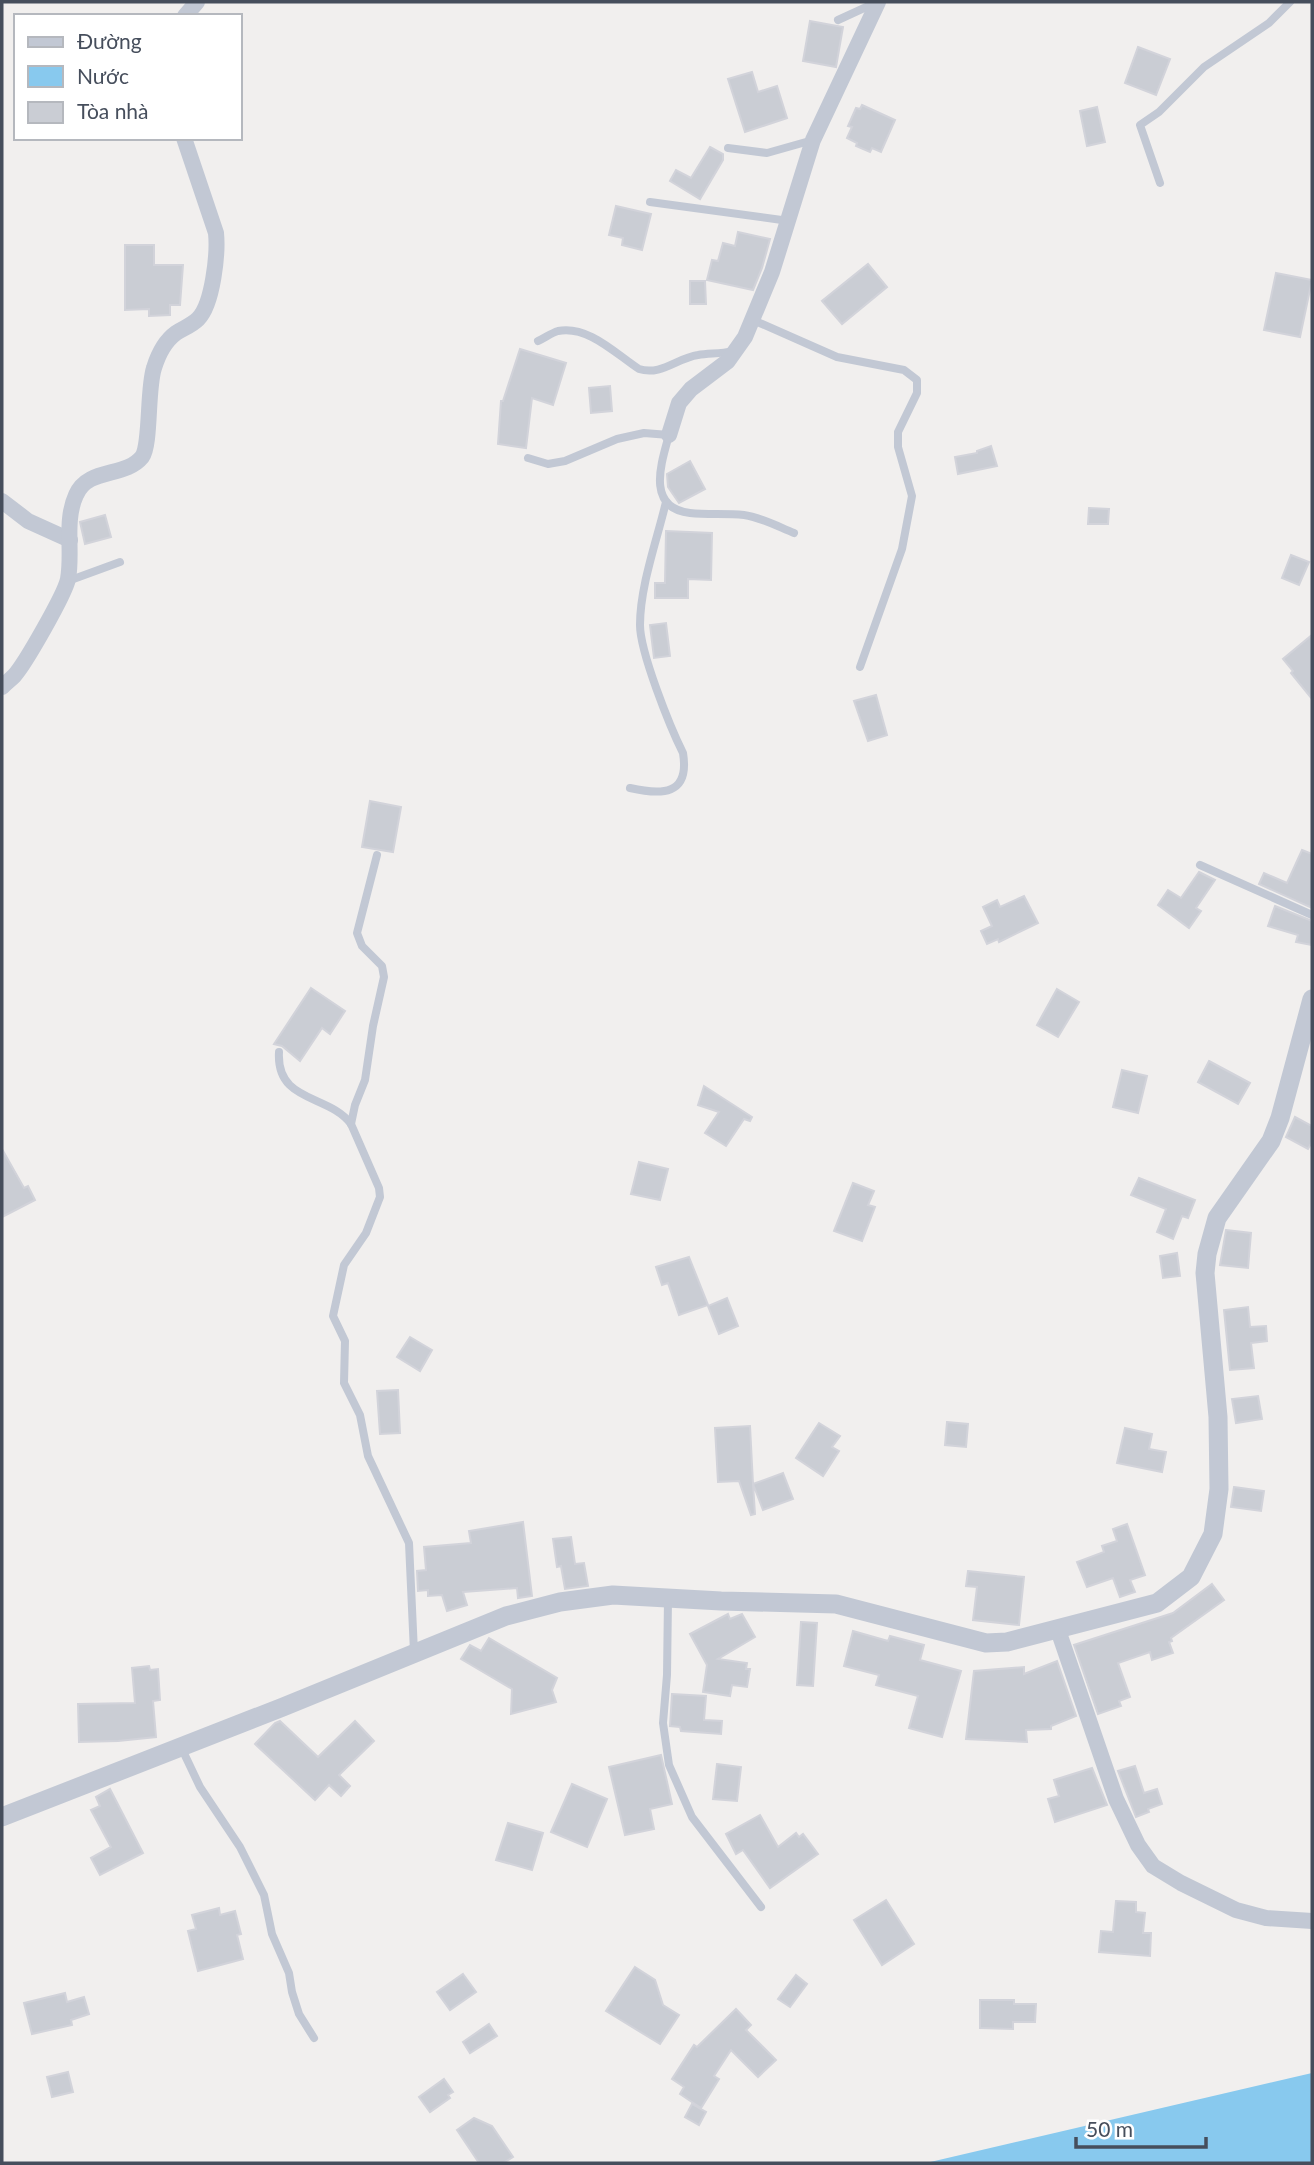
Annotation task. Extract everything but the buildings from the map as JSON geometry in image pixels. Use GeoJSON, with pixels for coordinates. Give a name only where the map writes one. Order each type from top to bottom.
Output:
{"type":"FeatureCollection","features":[{"type":"Feature","properties":{"kind":"street"},"geometry":{"type":"LineString","coordinates":[[669,435],[679,403],[691,388],[722,366],[738,349],[753,320],[789,220],[813,140],[877,2]]}},
{"type":"Feature","properties":{"kind":"street"},"geometry":{"type":"LineString","coordinates":[[2,687],[15,675],[68,581],[71,509],[76,492],[90,478],[131,465],[143,456],[148,443],[148,391],[154,366],[167,340],[190,326],[200,317],[207,305],[217,247],[216,233],[185,140]]}},
{"type":"Feature","properties":{"kind":"street"},"geometry":{"type":"LineString","coordinates":[[2,501],[28,521],[70,540]]}},
{"type":"Feature","properties":{"kind":"street"},"geometry":{"type":"LineString","coordinates":[[2,1817],[506,1616],[559,1602],[613,1595],[836,1604],[986,1643],[1007,1642],[1157,1604],[1191,1577],[1213,1534],[1219,1477],[1218,1417],[1205,1273],[1210,1238],[1217,1218],[1271,1141],[1280,1118],[1312,999]]}},
{"type":"Feature","properties":{"kind":"street"},"geometry":{"type":"LineString","coordinates":[[1058,1630],[1116,1799],[1138,1845],[1153,1866],[1236,1910],[1266,1918],[1312,1921]]}},
{"type":"Feature","properties":{"kind":"lane"},"geometry":{"type":"LineString","coordinates":[[838,20],[877,2]]}},
{"type":"Feature","properties":{"kind":"lane"},"geometry":{"type":"LineString","coordinates":[[1160,183],[1140,125],[1159,112],[1205,67],[1269,23],[1290,2]]}},
{"type":"Feature","properties":{"kind":"lane"},"geometry":{"type":"LineString","coordinates":[[728,148],[767,153],[813,140]]}},
{"type":"Feature","properties":{"kind":"lane"},"geometry":{"type":"LineString","coordinates":[[650,202],[789,220]]}},
{"type":"Feature","properties":{"kind":"lane"},"geometry":{"type":"LineString","coordinates":[[753,320],[837,357],[904,370],[917,380],[917,393],[898,432],[898,447],[912,496],[902,549],[860,667]]}},
{"type":"Feature","properties":{"kind":"lane"},"geometry":{"type":"LineString","coordinates":[[538,341],[556,331],[570,330],[587,334],[639,369],[648,372],[658,371],[687,358],[738,349]]}},
{"type":"Feature","properties":{"kind":"lane"},"geometry":{"type":"LineString","coordinates":[[528,458],[548,464],[565,461],[617,439],[644,433],[669,435],[659,468],[659,483],[666,502],[674,509],[689,513],[747,515],[794,533]]}},
{"type":"Feature","properties":{"kind":"lane"},"geometry":{"type":"LineString","coordinates":[[630,788],[663,793],[674,788],[683,779],[685,765],[683,753],[646,655],[640,627],[642,603],[666,502]]}},
{"type":"Feature","properties":{"kind":"lane"},"geometry":{"type":"LineString","coordinates":[[68,581],[120,562]]}},
{"type":"Feature","properties":{"kind":"lane"},"geometry":{"type":"LineString","coordinates":[[351,1124],[365,1080],[384,977],[382,966],[362,946],[358,933],[377,855]]}},
{"type":"Feature","properties":{"kind":"lane"},"geometry":{"type":"LineString","coordinates":[[1200,865],[1312,915]]}},
{"type":"Feature","properties":{"kind":"lane"},"geometry":{"type":"LineString","coordinates":[[279,1052],[278,1064],[291,1086],[301,1095],[345,1116],[351,1124],[379,1188],[380,1198],[366,1233],[344,1265],[333,1316],[345,1341],[344,1383],[360,1415],[368,1456],[409,1543],[414,1652]]}},
{"type":"Feature","properties":{"kind":"lane"},"geometry":{"type":"LineString","coordinates":[[668,1599],[663,1723],[669,1765],[692,1817],[761,1907]]}},
{"type":"Feature","properties":{"kind":"lane"},"geometry":{"type":"LineString","coordinates":[[181,1747],[200,1787],[240,1847],[264,1895],[272,1934],[289,1973],[299,2014],[314,2038]]}},
{"type":"Feature","properties":{"kind":"water"},"geometry":{"type":"Polygon","coordinates":[[[1312,2073],[1312,2163],[926,2163],[1312,2073]]]}}]}
